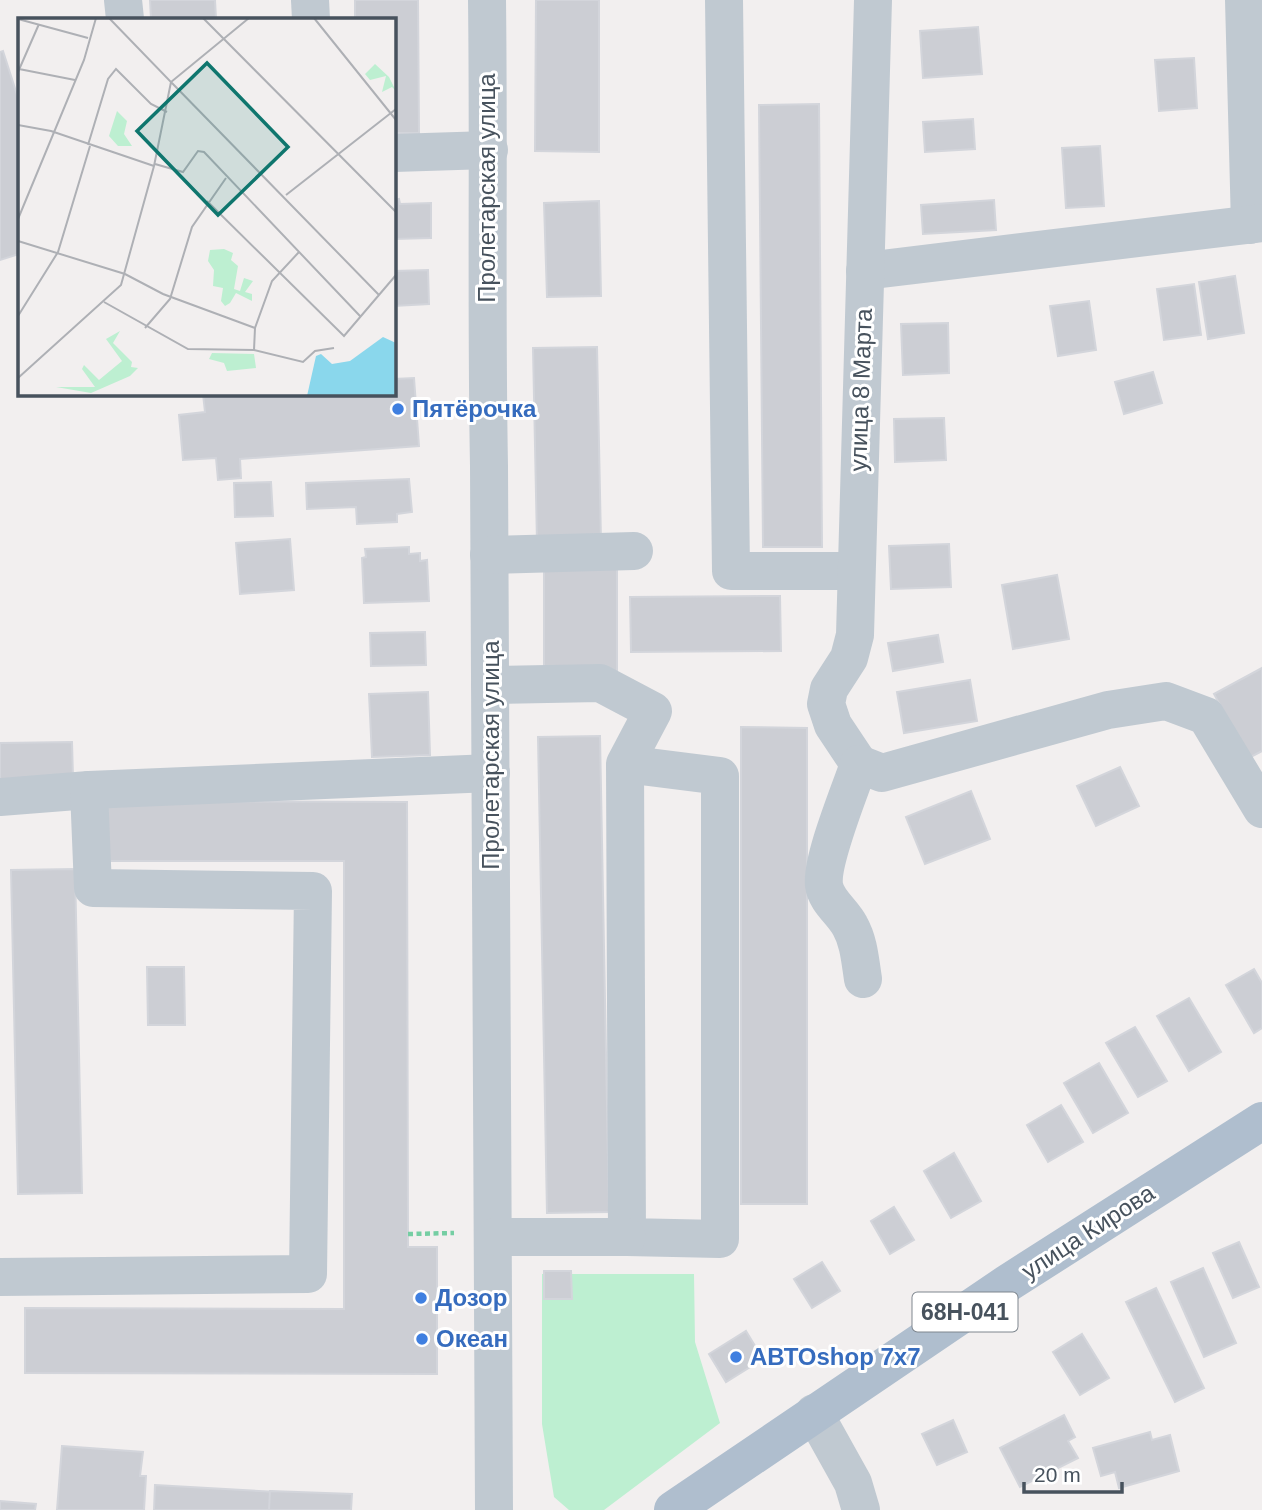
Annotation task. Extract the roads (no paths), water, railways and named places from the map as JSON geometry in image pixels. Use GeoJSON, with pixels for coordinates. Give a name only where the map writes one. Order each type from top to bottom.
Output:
{"type":"FeatureCollection","features":[{"type":"Feature","properties":{"kind":"main road","name":"улица Кирова"},"geometry":{"type":"LineString","coordinates":[[673,1510],[1008,1283],[1262,1121]]}},
{"type":"Feature","properties":{"kind":"street"},"geometry":{"type":"LineString","coordinates":[[123,0],[125,18]]}},
{"type":"Feature","properties":{"kind":"street"},"geometry":{"type":"LineString","coordinates":[[310,0],[311,18]]}},
{"type":"Feature","properties":{"kind":"street","name":"Пролетарская улица"},"geometry":{"type":"LineString","coordinates":[[488,0],[486,320],[495,1508]]}},
{"type":"Feature","properties":{"kind":"street"},"geometry":{"type":"LineString","coordinates":[[724,0],[731,571],[856,571]]}},
{"type":"Feature","properties":{"kind":"street","name":"улица 8 Марта"},"geometry":{"type":"LineString","coordinates":[[859,764],[833,725],[826,704],[829,689],[849,658],[855,635],[873,0]]}},
{"type":"Feature","properties":{"kind":"street"},"geometry":{"type":"LineString","coordinates":[[865,271],[1256,224],[1244,0]]}},
{"type":"Feature","properties":{"kind":"street"},"geometry":{"type":"LineString","coordinates":[[396,153],[489,150]]}},
{"type":"Feature","properties":{"kind":"street"},"geometry":{"type":"LineString","coordinates":[[489,555],[634,551]]}},
{"type":"Feature","properties":{"kind":"street"},"geometry":{"type":"LineString","coordinates":[[490,685],[600,683],[653,711],[625,764],[627,1237]]}},
{"type":"Feature","properties":{"kind":"street"},"geometry":{"type":"LineString","coordinates":[[863,979],[858,942],[824,886],[825,865],[859,764],[882,773],[1108,710],[1166,701],[1206,716],[1262,809]]}},
{"type":"Feature","properties":{"kind":"street"},"geometry":{"type":"LineString","coordinates":[[494,1237],[720,1240],[719,776],[625,764]]}},
{"type":"Feature","properties":{"kind":"street"},"geometry":{"type":"LineString","coordinates":[[0,797],[89,790],[491,773]]}},
{"type":"Feature","properties":{"kind":"street"},"geometry":{"type":"LineString","coordinates":[[0,1276],[308,1274],[313,891],[93,888],[89,790]]}},
{"type":"Feature","properties":{"kind":"street"},"geometry":{"type":"LineString","coordinates":[[814,1413],[853,1483],[861,1510]]}},
{"type":"Feature","properties":{"kind":"place","name":"Пятёрочка"},"geometry":{"type":"Point","coordinates":[398,409]}},
{"type":"Feature","properties":{"kind":"place","name":"Дозор"},"geometry":{"type":"Point","coordinates":[421,1298]}},
{"type":"Feature","properties":{"kind":"place","name":"Океан"},"geometry":{"type":"Point","coordinates":[422,1339]}},
{"type":"Feature","properties":{"kind":"place","name":"АВТОshop 7x7"},"geometry":{"type":"Point","coordinates":[736,1357]}}]}
